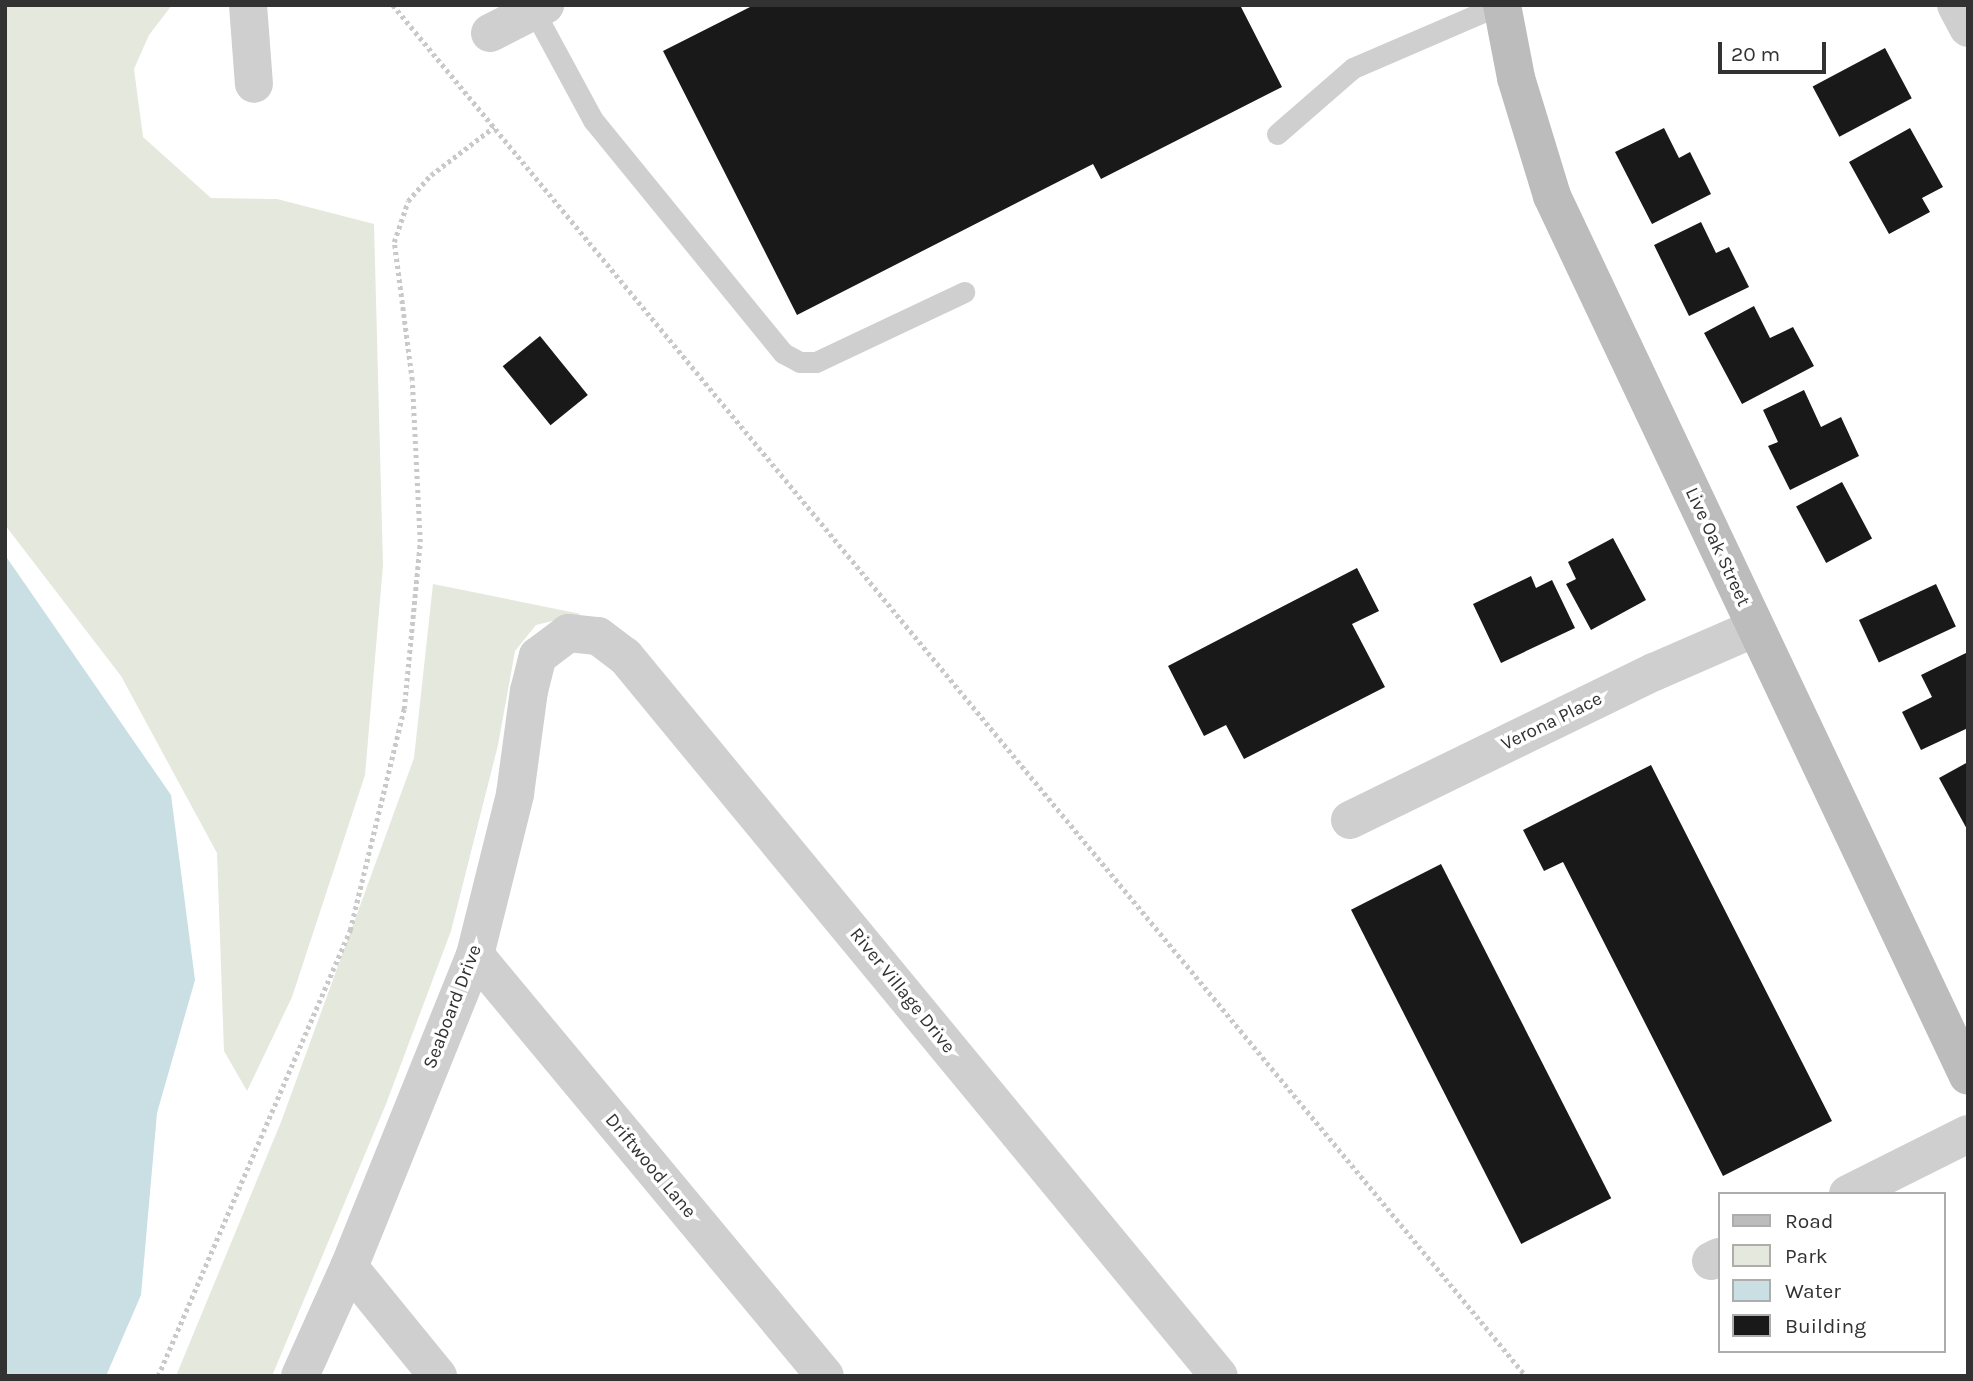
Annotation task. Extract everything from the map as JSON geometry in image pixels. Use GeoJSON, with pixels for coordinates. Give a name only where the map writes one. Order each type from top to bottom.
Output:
{"type":"FeatureCollection","features":[{"type":"Feature","properties":{"kind":"street"},"geometry":{"type":"LineString","coordinates":[[248,5],[254,84]]}},
{"type":"Feature","properties":{"kind":"street","name":"Live Oak Street"},"geometry":{"type":"LineString","coordinates":[[1500,5],[1516,78],[1552,196],[1968,1076]]}},
{"type":"Feature","properties":{"kind":"street"},"geometry":{"type":"LineString","coordinates":[[1956,5],[1968,28]]}},
{"type":"Feature","properties":{"kind":"street"},"geometry":{"type":"LineString","coordinates":[[490,33],[539,8]]}},
{"type":"Feature","properties":{"kind":"street","name":"Verona Place"},"geometry":{"type":"LineString","coordinates":[[1350,820],[1654,672],[1755,628]]}},
{"type":"Feature","properties":{"kind":"street","name":"Seaboard Drive"},"geometry":{"type":"LineString","coordinates":[[300,1376],[349,1267],[475,955],[516,794],[529,691],[538,656],[568,633]]}},
{"type":"Feature","properties":{"kind":"street","name":"River Village Drive"},"geometry":{"type":"LineString","coordinates":[[568,633],[598,636],[625,656],[1219,1376]]}},
{"type":"Feature","properties":{"kind":"street","name":"Driftwood Lane"},"geometry":{"type":"LineString","coordinates":[[475,955],[825,1376]]}},
{"type":"Feature","properties":{"kind":"street"},"geometry":{"type":"LineString","coordinates":[[1853,1192],[1968,1134]]}},
{"type":"Feature","properties":{"kind":"street"},"geometry":{"type":"LineString","coordinates":[[349,1267],[438,1376]]}},
{"type":"Feature","properties":{"kind":"lane"},"geometry":{"type":"LineString","coordinates":[[1277,134],[1353,68],[1500,5]]}},
{"type":"Feature","properties":{"kind":"lane"},"geometry":{"type":"LineString","coordinates":[[539,8],[593,120],[782,353],[800,362],[816,362],[964,292]]}},
{"type":"Feature","properties":{"kind":"path"},"geometry":{"type":"LineString","coordinates":[[393,5],[1526,1376]]}},
{"type":"Feature","properties":{"kind":"path"},"geometry":{"type":"LineString","coordinates":[[158,1376],[350,930],[404,709],[421,542],[412,380],[394,242],[408,201],[431,175],[494,127]]}},
{"type":"Feature","properties":{"kind":"green space"},"geometry":{"type":"Polygon","coordinates":[[[5,5],[172,5],[149,35],[134,69],[143,137],[211,198],[277,199],[374,224],[383,565],[365,775],[292,997],[247,1091],[224,1051],[217,853],[121,676],[5,525],[5,5]]]}},
{"type":"Feature","properties":{"kind":"green space"},"geometry":{"type":"Polygon","coordinates":[[[433,584],[581,614],[536,625],[515,651],[498,745],[451,931],[386,1104],[272,1376],[176,1376],[281,1122],[414,758],[433,584]]]}},
{"type":"Feature","properties":{"kind":"water"},"geometry":{"type":"Polygon","coordinates":[[[5,555],[171,795],[195,980],[157,1113],[141,1295],[106,1376],[5,1376],[5,555]]]}},
{"type":"Feature","properties":{"kind":"building"},"geometry":{"type":"Polygon","coordinates":[[[754,5],[1240,5],[1282,87],[1101,179],[1093,164],[797,315],[663,51],[754,5]]]}},
{"type":"Feature","properties":{"kind":"building"},"geometry":{"type":"Polygon","coordinates":[[[1885,48],[1912,98],[1839,137],[1813,86],[1885,48]]]}},
{"type":"Feature","properties":{"kind":"building"},"geometry":{"type":"Polygon","coordinates":[[[1664,128],[1679,158],[1690,152],[1711,194],[1652,224],[1615,152],[1664,128]]]}},
{"type":"Feature","properties":{"kind":"building"},"geometry":{"type":"Polygon","coordinates":[[[1910,128],[1943,187],[1922,198],[1930,212],[1889,234],[1849,162],[1910,128]]]}},
{"type":"Feature","properties":{"kind":"building"},"geometry":{"type":"Polygon","coordinates":[[[1701,222],[1716,253],[1729,247],[1749,287],[1689,316],[1654,245],[1701,222]]]}},
{"type":"Feature","properties":{"kind":"building"},"geometry":{"type":"Polygon","coordinates":[[[1754,306],[1770,338],[1793,327],[1814,366],[1742,404],[1704,333],[1754,306]]]}},
{"type":"Feature","properties":{"kind":"building"},"geometry":{"type":"Polygon","coordinates":[[[540,336],[588,395],[551,425],[503,366],[540,336]]]}},
{"type":"Feature","properties":{"kind":"building"},"geometry":{"type":"Polygon","coordinates":[[[1804,390],[1821,427],[1841,417],[1859,456],[1790,490],[1768,446],[1778,442],[1763,410],[1804,390]]]}},
{"type":"Feature","properties":{"kind":"building"},"geometry":{"type":"Polygon","coordinates":[[[1842,482],[1872,539],[1826,563],[1796,506],[1842,482]]]}},
{"type":"Feature","properties":{"kind":"building"},"geometry":{"type":"Polygon","coordinates":[[[1613,538],[1646,600],[1591,630],[1566,584],[1576,579],[1568,562],[1613,538]]]}},
{"type":"Feature","properties":{"kind":"building"},"geometry":{"type":"Polygon","coordinates":[[[1357,568],[1379,611],[1352,624],[1385,687],[1244,759],[1226,725],[1204,736],[1168,666],[1357,568]]]}},
{"type":"Feature","properties":{"kind":"building"},"geometry":{"type":"Polygon","coordinates":[[[1531,576],[1536,588],[1552,580],[1575,628],[1501,663],[1473,604],[1531,576]]]}},
{"type":"Feature","properties":{"kind":"building"},"geometry":{"type":"Polygon","coordinates":[[[1936,584],[1956,627],[1879,663],[1859,620],[1936,584]]]}},
{"type":"Feature","properties":{"kind":"building"},"geometry":{"type":"Polygon","coordinates":[[[1968,652],[1968,728],[1921,750],[1902,712],[1932,697],[1921,675],[1968,652]]]}},
{"type":"Feature","properties":{"kind":"building"},"geometry":{"type":"Polygon","coordinates":[[[1968,762],[1968,831],[1939,778],[1968,762]]]}},
{"type":"Feature","properties":{"kind":"building"},"geometry":{"type":"Polygon","coordinates":[[[1651,765],[1832,1121],[1723,1176],[1563,862],[1544,871],[1523,830],[1651,765]]]}},
{"type":"Feature","properties":{"kind":"building"},"geometry":{"type":"Polygon","coordinates":[[[1441,864],[1611,1198],[1521,1244],[1351,910],[1441,864]]]}}]}
